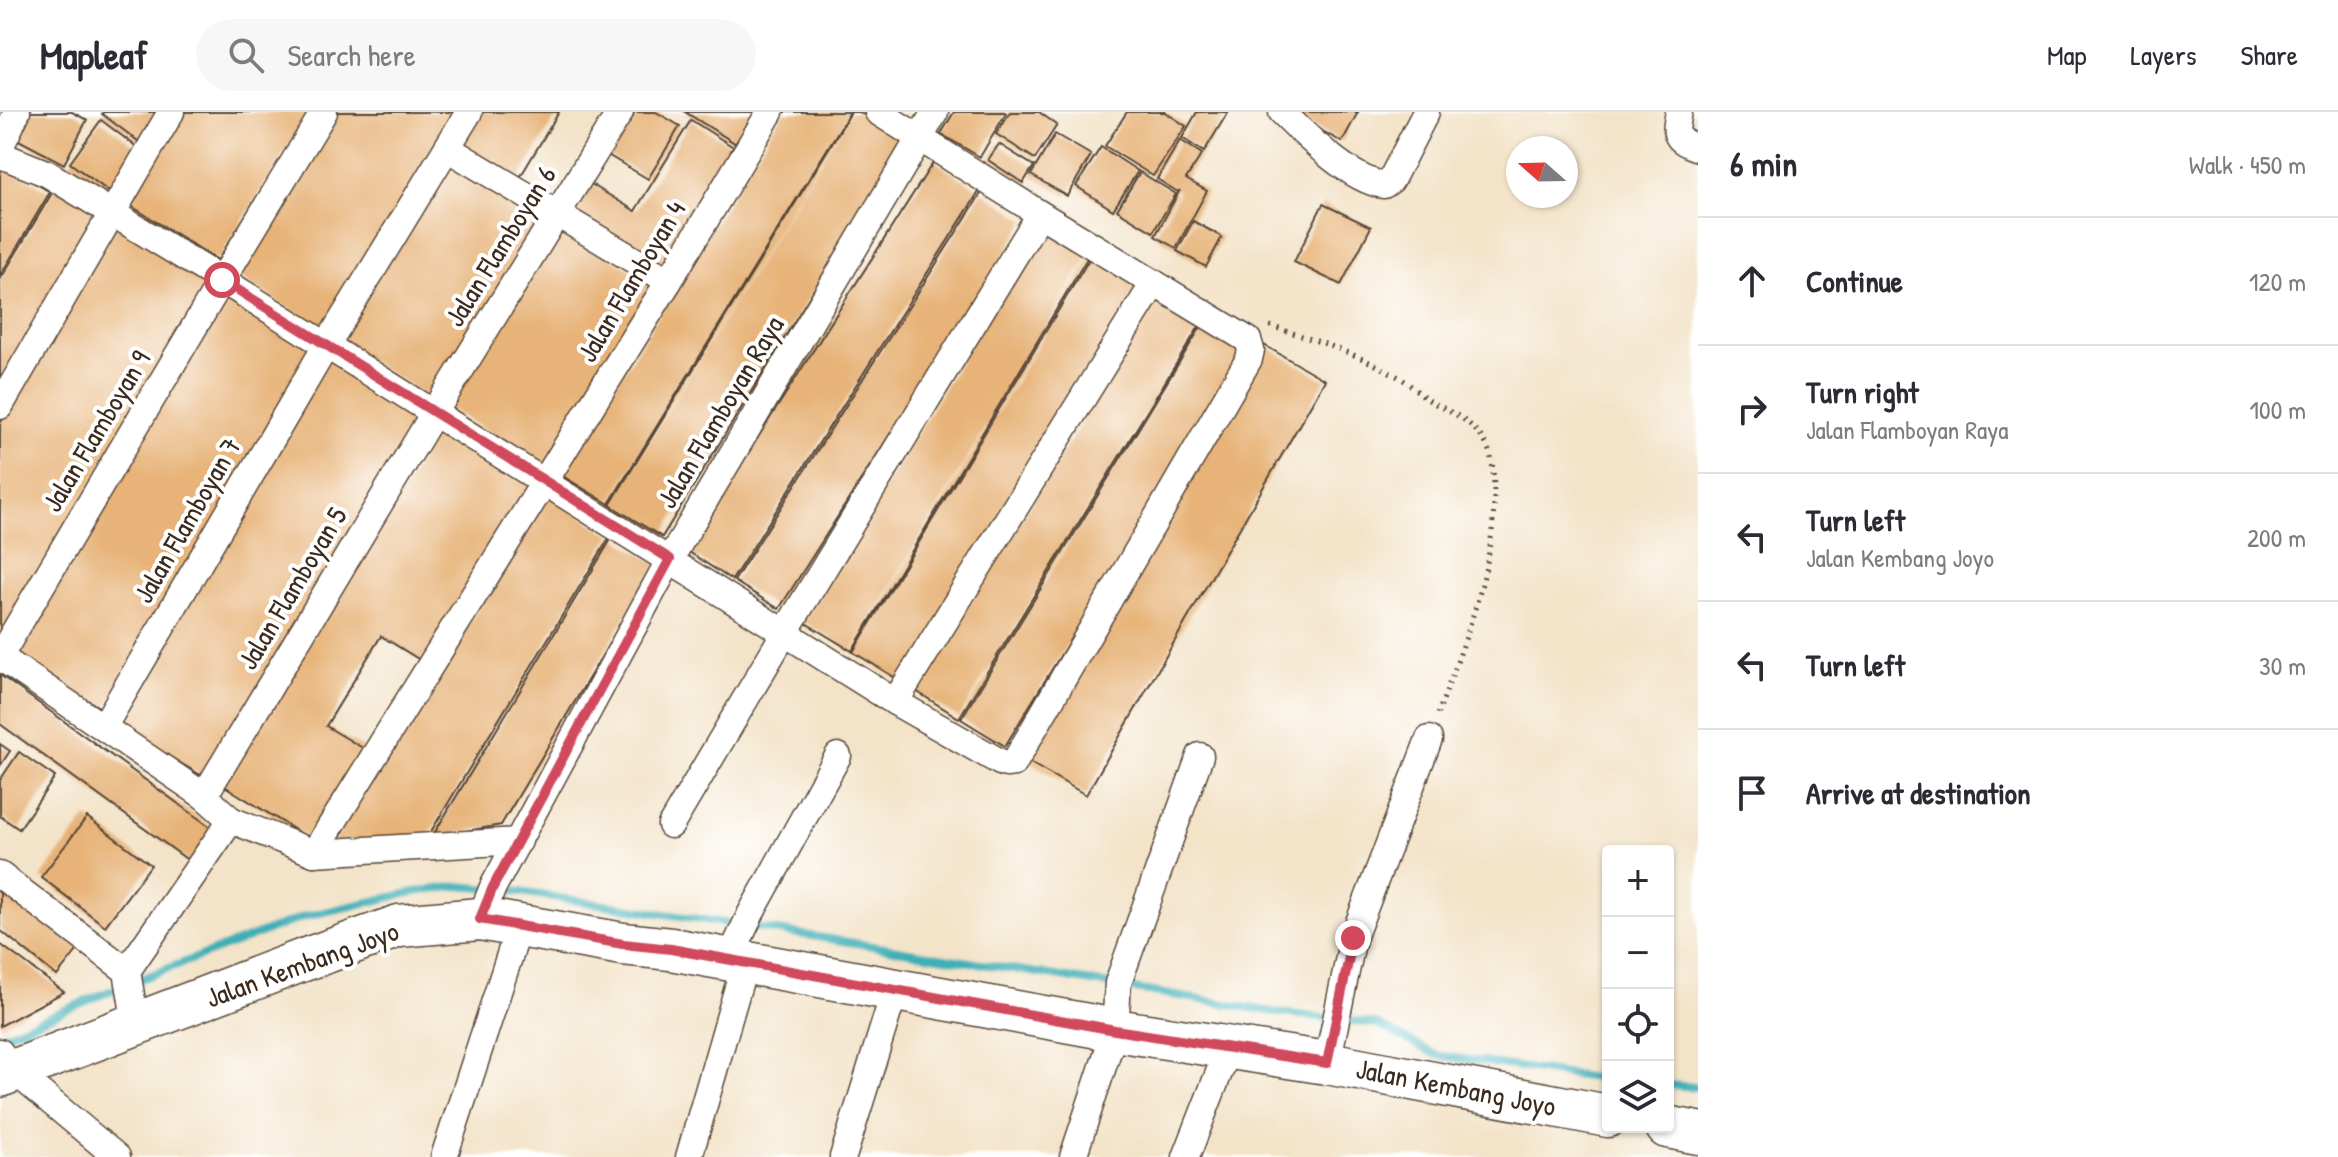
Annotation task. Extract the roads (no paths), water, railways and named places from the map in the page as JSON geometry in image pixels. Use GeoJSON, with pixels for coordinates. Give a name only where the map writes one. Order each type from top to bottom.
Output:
{"type":"FeatureCollection","features":[{"type":"Feature","properties":{"kind":"main road","name":"Jalan Kembang Joyo"},"geometry":{"type":"LineString","coordinates":[[4,1066],[136,1025],[399,926],[499,923],[737,961],[1115,1030],[1327,1063],[1602,1115]]}},
{"type":"Feature","properties":{"kind":"main road"},"geometry":{"type":"LineString","coordinates":[[1674,1128],[1698,1133]]}},
{"type":"Feature","properties":{"kind":"street"},"geometry":{"type":"LineString","coordinates":[[0,148],[17,112]]}},
{"type":"Feature","properties":{"kind":"street"},"geometry":{"type":"LineString","coordinates":[[0,406],[171,112]]}},
{"type":"Feature","properties":{"kind":"street","name":"Jalan Flamboyan 9"},"geometry":{"type":"LineString","coordinates":[[0,656],[324,112]]}},
{"type":"Feature","properties":{"kind":"street","name":"Jalan Flamboyan 7"},"geometry":{"type":"LineString","coordinates":[[104,726],[326,346],[469,112]]}},
{"type":"Feature","properties":{"kind":"street","name":"Jalan Flamboyan 6"},"geometry":{"type":"LineString","coordinates":[[434,413],[620,112]]}},
{"type":"Feature","properties":{"kind":"street","name":"Jalan Flamboyan 4"},"geometry":{"type":"LineString","coordinates":[[314,853],[669,281],[770,112]]}},
{"type":"Feature","properties":{"kind":"street"},"geometry":{"type":"LineString","coordinates":[[0,156],[48,174],[895,702],[1000,762],[1014,763],[1249,359],[1251,350],[1248,340],[878,112]]}},
{"type":"Feature","properties":{"kind":"street","name":"Jalan Flamboyan Raya"},"geometry":{"type":"LineString","coordinates":[[444,1157],[499,923],[493,887],[670,559],[935,112]]}},
{"type":"Feature","properties":{"kind":"street"},"geometry":{"type":"LineString","coordinates":[[1282,112],[1321,150],[1372,183],[1384,185],[1391,180],[1426,112]]}},
{"type":"Feature","properties":{"kind":"street"},"geometry":{"type":"LineString","coordinates":[[1679,112],[1675,128],[1677,136],[1682,142],[1698,148]]}},
{"type":"Feature","properties":{"kind":"street"},"geometry":{"type":"LineString","coordinates":[[447,148],[669,281]]}},
{"type":"Feature","properties":{"kind":"street"},"geometry":{"type":"LineString","coordinates":[[671,825],[1040,214]]}},
{"type":"Feature","properties":{"kind":"street"},"geometry":{"type":"LineString","coordinates":[[895,702],[1154,283]]}},
{"type":"Feature","properties":{"kind":"street","name":"Jalan Flamboyan 5"},"geometry":{"type":"LineString","coordinates":[[204,796],[434,413]]}},
{"type":"Feature","properties":{"kind":"street"},"geometry":{"type":"LineString","coordinates":[[0,656],[204,796],[231,820],[314,853],[519,841]]}},
{"type":"Feature","properties":{"kind":"street"},"geometry":{"type":"LineString","coordinates":[[1327,1063],[1353,938],[1429,739]]}},
{"type":"Feature","properties":{"kind":"street"},"geometry":{"type":"LineString","coordinates":[[689,1157],[751,913],[838,756]]}},
{"type":"Feature","properties":{"kind":"street"},"geometry":{"type":"LineString","coordinates":[[1073,1157],[1115,1030],[1118,983],[1200,756]]}},
{"type":"Feature","properties":{"kind":"street"},"geometry":{"type":"LineString","coordinates":[[127,971],[231,820]]}},
{"type":"Feature","properties":{"kind":"street"},"geometry":{"type":"LineString","coordinates":[[0,875],[127,971],[136,1025]]}},
{"type":"Feature","properties":{"kind":"street"},"geometry":{"type":"LineString","coordinates":[[843,1157],[895,990]]}},
{"type":"Feature","properties":{"kind":"street"},"geometry":{"type":"LineString","coordinates":[[1186,1157],[1229,1047]]}},
{"type":"Feature","properties":{"kind":"street"},"geometry":{"type":"LineString","coordinates":[[4,1066],[117,1157]]}},
{"type":"Feature","properties":{"kind":"waterway"},"geometry":{"type":"LineString","coordinates":[[0,1037],[127,984],[306,916],[414,892],[458,886],[507,890],[818,937],[1281,1013],[1377,1024],[1436,1055],[1602,1079]]}},
{"type":"Feature","properties":{"kind":"waterway"},"geometry":{"type":"LineString","coordinates":[[1674,1085],[1698,1087]]}}]}
